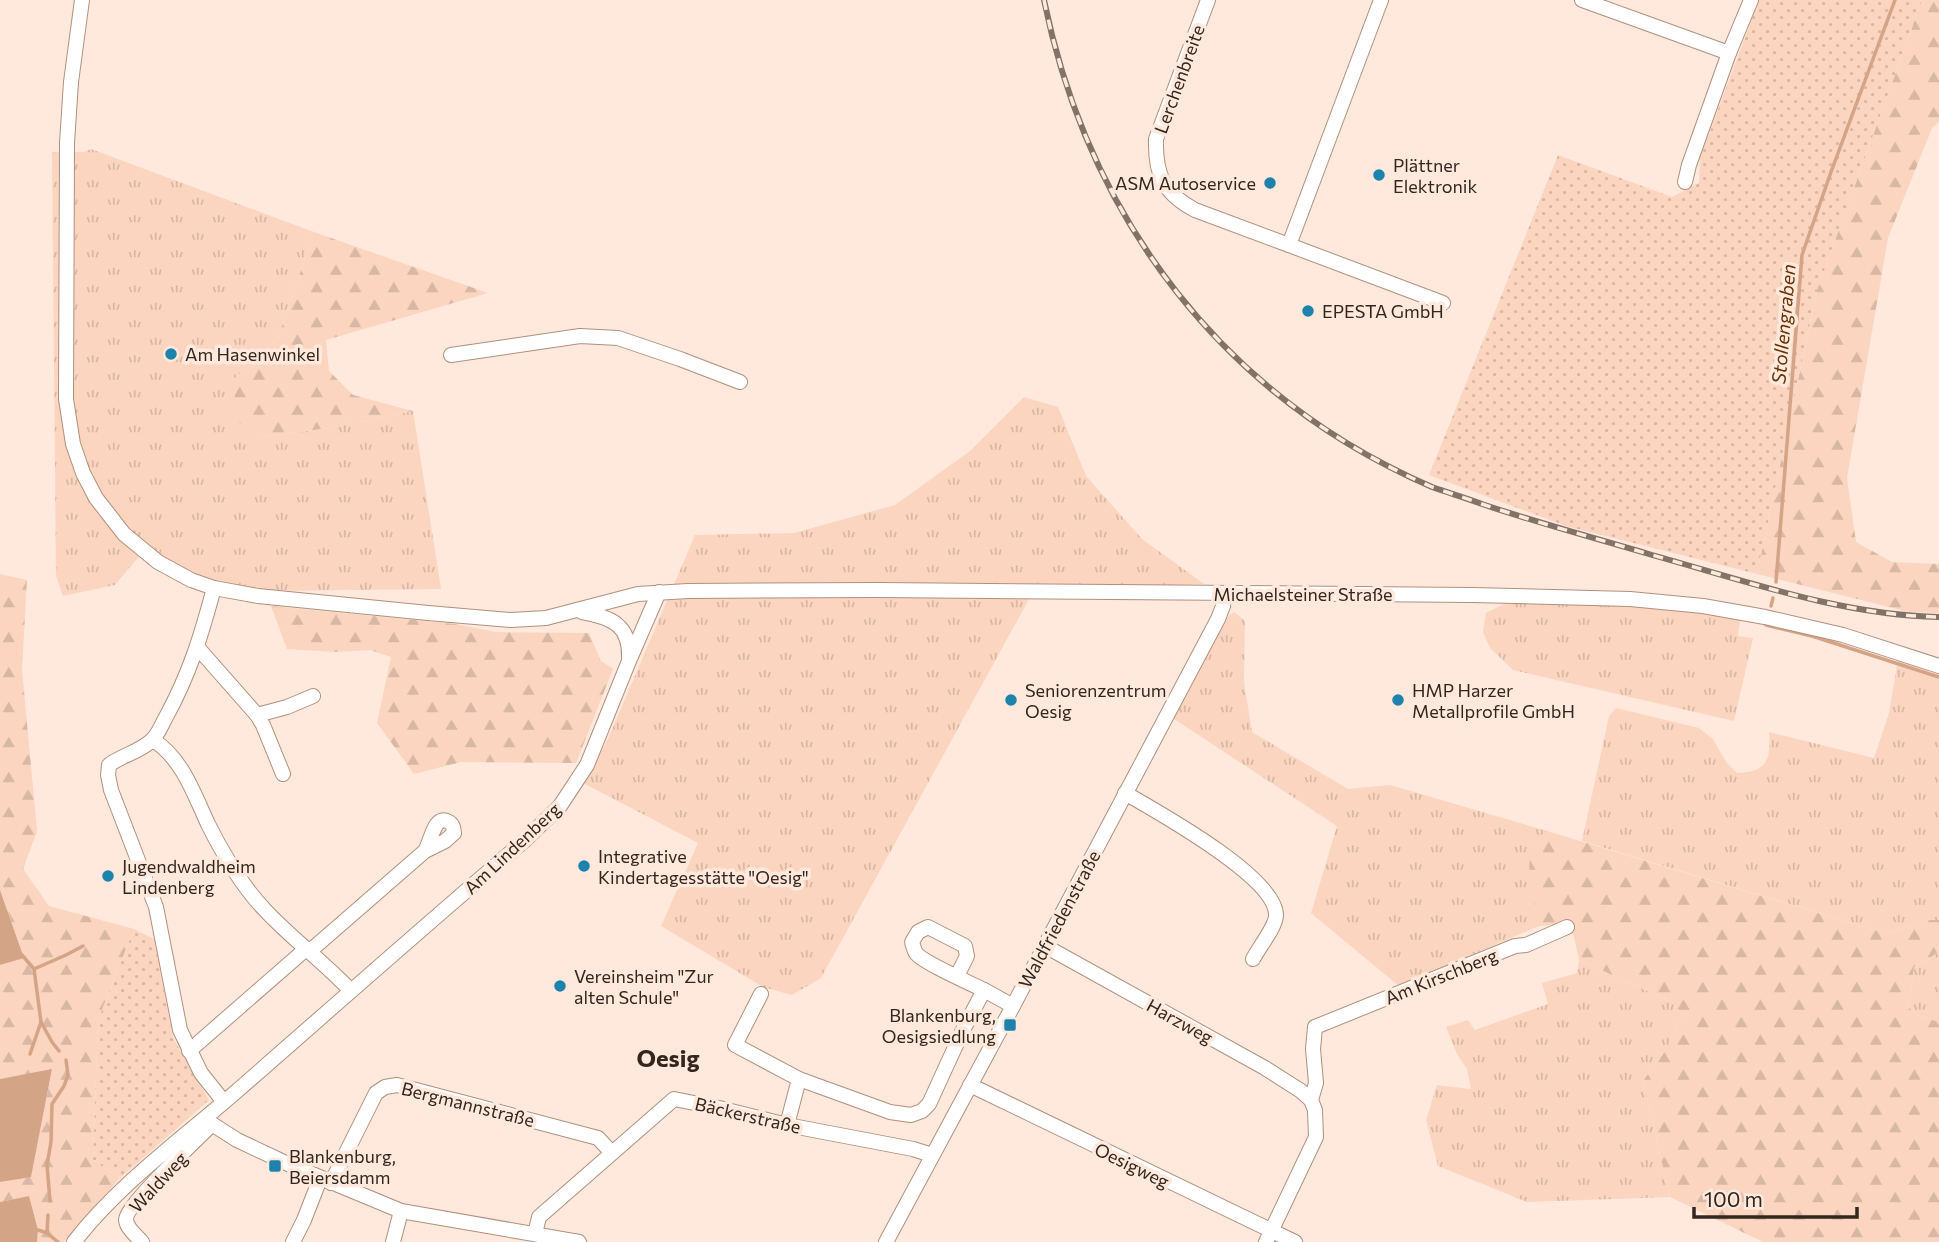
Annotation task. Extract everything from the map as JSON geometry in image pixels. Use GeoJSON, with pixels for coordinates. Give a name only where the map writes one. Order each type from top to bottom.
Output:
{"type":"FeatureCollection","features":[{"type":"Feature","properties":{"kind":"street"},"geometry":{"type":"LineString","coordinates":[[82,0],[71,82],[67,144],[66,399],[71,436],[89,486],[124,534],[158,562],[191,580],[214,588],[258,596],[481,619],[529,619],[578,611],[621,598],[659,592]]}},
{"type":"Feature","properties":{"kind":"street","name":"Lerchenbreite"},"geometry":{"type":"LineString","coordinates":[[1208,0],[1156,139],[1156,163],[1160,176],[1172,195],[1195,210],[1443,303]]}},
{"type":"Feature","properties":{"kind":"street"},"geometry":{"type":"LineString","coordinates":[[1289,244],[1381,0]]}},
{"type":"Feature","properties":{"kind":"street"},"geometry":{"type":"LineString","coordinates":[[1582,0],[1729,53]]}},
{"type":"Feature","properties":{"kind":"street"},"geometry":{"type":"LineString","coordinates":[[1685,182],[1729,53],[1751,0]]}},
{"type":"Feature","properties":{"kind":"street"},"geometry":{"type":"LineString","coordinates":[[451,355],[580,336],[618,338],[740,382]]}},
{"type":"Feature","properties":{"kind":"street"},"geometry":{"type":"LineString","coordinates":[[214,588],[198,648],[181,688],[153,740],[116,759],[109,765],[108,775],[111,790],[156,906],[180,1030],[201,1073],[221,1105]]}},
{"type":"Feature","properties":{"kind":"street","name":"Michaelsteiner Straße"},"geometry":{"type":"LineString","coordinates":[[659,592],[878,590],[1630,599],[1703,606],[1765,617],[1843,635],[1939,666]]}},
{"type":"Feature","properties":{"kind":"street","name":"Am Lindenberg"},"geometry":{"type":"LineString","coordinates":[[209,1121],[221,1105],[524,841],[560,806],[594,751],[659,592]]}},
{"type":"Feature","properties":{"kind":"street","name":"Waldfriedenstraße"},"geometry":{"type":"LineString","coordinates":[[886,1242],[1217,619],[1223,606],[1224,594]]}},
{"type":"Feature","properties":{"kind":"street"},"geometry":{"type":"LineString","coordinates":[[578,611],[614,621],[627,637],[629,661]]}},
{"type":"Feature","properties":{"kind":"street"},"geometry":{"type":"LineString","coordinates":[[198,648],[257,715],[283,775]]}},
{"type":"Feature","properties":{"kind":"street"},"geometry":{"type":"LineString","coordinates":[[257,715],[313,696]]}},
{"type":"Feature","properties":{"kind":"street"},"geometry":{"type":"LineString","coordinates":[[153,740],[166,750],[186,776],[219,846],[262,908],[351,991]]}},
{"type":"Feature","properties":{"kind":"street"},"geometry":{"type":"LineString","coordinates":[[1125,793],[1194,834],[1234,862],[1260,886],[1276,913],[1275,922],[1253,959]]}},
{"type":"Feature","properties":{"kind":"street"},"geometry":{"type":"LineString","coordinates":[[189,1051],[425,851]]}},
{"type":"Feature","properties":{"kind":"street","name":"Am Kirschberg"},"geometry":{"type":"LineString","coordinates":[[1311,1100],[1316,1083],[1313,1049],[1315,1027],[1567,927]]}},
{"type":"Feature","properties":{"kind":"street","name":"Harzweg"},"geometry":{"type":"LineString","coordinates":[[1045,946],[1265,1068],[1311,1100]]}},
{"type":"Feature","properties":{"kind":"street"},"geometry":{"type":"LineString","coordinates":[[957,976],[1013,1006]]}},
{"type":"Feature","properties":{"kind":"street"},"geometry":{"type":"LineString","coordinates":[[761,994],[735,1045],[799,1079],[890,1112],[911,1115],[922,1111],[929,1104],[984,990]]}},
{"type":"Feature","properties":{"kind":"street"},"geometry":{"type":"LineString","coordinates":[[786,1125],[799,1079]]}},
{"type":"Feature","properties":{"kind":"street","name":"Bergmannstraße"},"geometry":{"type":"LineString","coordinates":[[293,1242],[376,1093],[385,1087],[397,1085],[598,1138],[612,1153]]}},
{"type":"Feature","properties":{"kind":"street","name":"Oesigweg"},"geometry":{"type":"LineString","coordinates":[[970,1085],[1268,1237],[1295,1242]]}},
{"type":"Feature","properties":{"kind":"street","name":"Bäckerstraße"},"geometry":{"type":"LineString","coordinates":[[536,1234],[539,1217],[674,1099],[932,1155]]}},
{"type":"Feature","properties":{"kind":"street"},"geometry":{"type":"LineString","coordinates":[[1268,1237],[1316,1137],[1315,1110],[1311,1100]]}},
{"type":"Feature","properties":{"kind":"street"},"geometry":{"type":"LineString","coordinates":[[74,1242],[111,1199],[149,1164],[209,1121],[237,1140],[326,1181],[401,1211],[579,1242]]}},
{"type":"Feature","properties":{"kind":"street","name":"Waldweg"},"geometry":{"type":"LineString","coordinates":[[142,1242],[128,1226],[127,1213],[209,1121]]}},
{"type":"Feature","properties":{"kind":"street"},"geometry":{"type":"LineString","coordinates":[[393,1242],[401,1211]]}},
{"type":"Feature","properties":{"kind":"green space"},"geometry":{"type":"Polygon","coordinates":[[[1759,0],[1922,0],[1817,290],[1757,574],[1566,526],[1429,475],[1558,155],[1672,197],[1699,183],[1700,158],[1759,0]]]}},
{"type":"Feature","properties":{"kind":"green space"},"geometry":{"type":"Polygon","coordinates":[[[1922,0],[1939,0],[1939,122],[1932,128],[1888,238],[1847,478],[1856,542],[1892,562],[1939,564],[1939,613],[1909,612],[1757,574],[1817,290],[1922,0]]]}},
{"type":"Feature","properties":{"kind":"green space"},"geometry":{"type":"Polygon","coordinates":[[[91,149],[314,232],[278,338],[235,378],[262,437],[329,428],[413,411],[441,589],[265,591],[217,582],[191,573],[168,563],[147,547],[115,585],[63,596],[56,576],[52,152],[84,152],[91,149]]]}},
{"type":"Feature","properties":{"kind":"green space"},"geometry":{"type":"Polygon","coordinates":[[[314,232],[488,293],[326,340],[329,371],[353,395],[413,411],[329,428],[261,437],[234,419],[235,378],[278,338],[314,232]]]}},
{"type":"Feature","properties":{"kind":"green space"},"geometry":{"type":"Polygon","coordinates":[[[1024,397],[1058,407],[1086,476],[1142,539],[1204,584],[1042,591],[1029,599],[821,978],[792,995],[763,987],[661,926],[698,843],[583,783],[608,739],[695,535],[794,533],[895,505],[970,451],[1024,397]]]}},
{"type":"Feature","properties":{"kind":"green space"},"geometry":{"type":"Polygon","coordinates":[[[0,574],[27,580],[22,669],[37,831],[23,869],[49,906],[134,929],[98,1020],[93,1160],[120,1178],[64,1242],[37,1242],[38,1230],[29,1196],[0,1202],[0,1182],[31,1176],[52,1070],[0,1079],[0,965],[24,957],[0,890],[0,574]]]}},
{"type":"Feature","properties":{"kind":"green space"},"geometry":{"type":"Polygon","coordinates":[[[1563,602],[1740,618],[1738,636],[1753,638],[1734,721],[1513,670],[1490,648],[1483,632],[1486,613],[1506,603],[1563,602]]]}},
{"type":"Feature","properties":{"kind":"green space"},"geometry":{"type":"Polygon","coordinates":[[[271,606],[455,624],[496,632],[589,633],[601,661],[613,669],[576,763],[461,762],[414,774],[377,723],[391,657],[370,650],[336,652],[287,649],[271,606]]]}},
{"type":"Feature","properties":{"kind":"green space"},"geometry":{"type":"Polygon","coordinates":[[[1234,612],[1245,621],[1244,682],[1252,732],[1348,789],[1390,785],[1547,831],[1530,849],[1539,926],[1399,986],[1311,913],[1337,826],[1171,717],[1225,619],[1234,612]]]}},
{"type":"Feature","properties":{"kind":"green space"},"geometry":{"type":"Polygon","coordinates":[[[1898,660],[1939,675],[1939,920],[1927,920],[1888,934],[1582,841],[1609,716],[1616,708],[1699,728],[1713,739],[1726,762],[1737,773],[1755,770],[1765,763],[1769,750],[1769,732],[1874,758],[1889,713],[1898,660]]]}},
{"type":"Feature","properties":{"kind":"green space"},"geometry":{"type":"Polygon","coordinates":[[[1547,831],[1888,934],[1927,920],[1939,920],[1939,950],[1914,967],[1908,1007],[1921,1017],[1939,1022],[1939,1242],[1763,1242],[1670,1197],[1643,1081],[1667,1048],[1683,1015],[1672,1002],[1579,960],[1571,923],[1539,926],[1529,875],[1530,849],[1547,831]]]}},
{"type":"Feature","properties":{"kind":"green space"},"geometry":{"type":"Polygon","coordinates":[[[134,929],[154,939],[173,1038],[209,1100],[120,1178],[93,1160],[98,1020],[134,929]]]}},
{"type":"Feature","properties":{"kind":"green space"},"geometry":{"type":"Polygon","coordinates":[[[1939,950],[1939,1022],[1921,1017],[1908,1007],[1914,967],[1939,950]]]}},
{"type":"Feature","properties":{"kind":"green space"},"geometry":{"type":"Polygon","coordinates":[[[1579,960],[1672,1002],[1683,1015],[1667,1048],[1643,1081],[1670,1197],[1527,1202],[1438,1166],[1426,1120],[1437,1085],[1471,1089],[1467,1069],[1457,1054],[1446,1027],[1468,1020],[1475,1030],[1548,1004],[1542,983],[1577,973],[1579,960]]]}},
{"type":"Feature","properties":{"kind":"shaded area"},"geometry":{"type":"Polygon","coordinates":[[[0,890],[24,958],[0,965],[0,890]]]}},
{"type":"Feature","properties":{"kind":"shaded area"},"geometry":{"type":"Polygon","coordinates":[[[52,1069],[31,1177],[0,1182],[0,1079],[52,1069]]]}},
{"type":"Feature","properties":{"kind":"shaded area"},"geometry":{"type":"Polygon","coordinates":[[[29,1196],[38,1230],[37,1242],[0,1242],[0,1202],[29,1196]]]}},
{"type":"Feature","properties":{"kind":"waterway","name":"Stollengraben"},"geometry":{"type":"LineString","coordinates":[[1776,582],[1802,255],[1895,0]]}},
{"type":"Feature","properties":{"kind":"waterway","name":"Stollengraben"},"geometry":{"type":"LineString","coordinates":[[1771,606],[1773,598]]}},
{"type":"Feature","properties":{"kind":"waterway","name":"Stollengraben"},"geometry":{"type":"LineString","coordinates":[[1766,625],[1812,636],[1939,677]]}},
{"type":"Feature","properties":{"kind":"waterway"},"geometry":{"type":"LineString","coordinates":[[34,969],[83,946]]}},
{"type":"Feature","properties":{"kind":"waterway"},"geometry":{"type":"LineString","coordinates":[[22,955],[34,969],[41,1022],[59,1051]]}},
{"type":"Feature","properties":{"kind":"waterway"},"geometry":{"type":"LineString","coordinates":[[30,1054],[41,1022]]}},
{"type":"Feature","properties":{"kind":"waterway"},"geometry":{"type":"LineString","coordinates":[[50,1201],[47,1165],[51,1142],[52,1104],[68,1075],[66,1060]]}},
{"type":"Feature","properties":{"kind":"waterway"},"geometry":{"type":"LineString","coordinates":[[47,1233],[48,1215]]}},
{"type":"Feature","properties":{"kind":"waterway"},"geometry":{"type":"LineString","coordinates":[[38,1230],[58,1242]]}},
{"type":"Feature","properties":{"kind":"railway"},"geometry":{"type":"LineString","coordinates":[[1044,0],[1065,80],[1094,156],[1132,227],[1177,292],[1230,351],[1290,404],[1357,449],[1432,487],[1503,511],[1794,595],[1866,610],[1939,617]]}},
{"type":"Feature","properties":{"kind":"place","name":"Plättner Elektronik"},"geometry":{"type":"Point","coordinates":[1379,175]}},
{"type":"Feature","properties":{"kind":"place","name":"ASM Autoservice"},"geometry":{"type":"Point","coordinates":[1270,183]}},
{"type":"Feature","properties":{"kind":"place","name":"EPESTA GmbH"},"geometry":{"type":"Point","coordinates":[1308,311]}},
{"type":"Feature","properties":{"kind":"place","name":"Am Hasenwinkel"},"geometry":{"type":"Point","coordinates":[171,354]}},
{"type":"Feature","properties":{"kind":"place","name":"Seniorenzentrum Oesig"},"geometry":{"type":"Point","coordinates":[1011,700]}},
{"type":"Feature","properties":{"kind":"place","name":"HMP Harzer Metallprofile GmbH"},"geometry":{"type":"Point","coordinates":[1398,700]}},
{"type":"Feature","properties":{"kind":"place","name":"Integrative Kindertagesstätte \"Oesig\""},"geometry":{"type":"Point","coordinates":[584,866]}},
{"type":"Feature","properties":{"kind":"place","name":"Jugendwaldheim Lindenberg"},"geometry":{"type":"Point","coordinates":[108,876]}},
{"type":"Feature","properties":{"kind":"place","name":"Vereinsheim \"Zur alten Schule\""},"geometry":{"type":"Point","coordinates":[560,986]}},
{"type":"Feature","properties":{"kind":"place","name":"Blankenburg, Oesigsiedlung"},"geometry":{"type":"Point","coordinates":[1010,1025]}},
{"type":"Feature","properties":{"kind":"place","name":"Blankenburg, Beiersdamm"},"geometry":{"type":"Point","coordinates":[275,1166]}},
{"type":"Feature","properties":{"kind":"district","name":"Oesig"},"geometry":{"type":"Point","coordinates":[668,1057]}}]}
